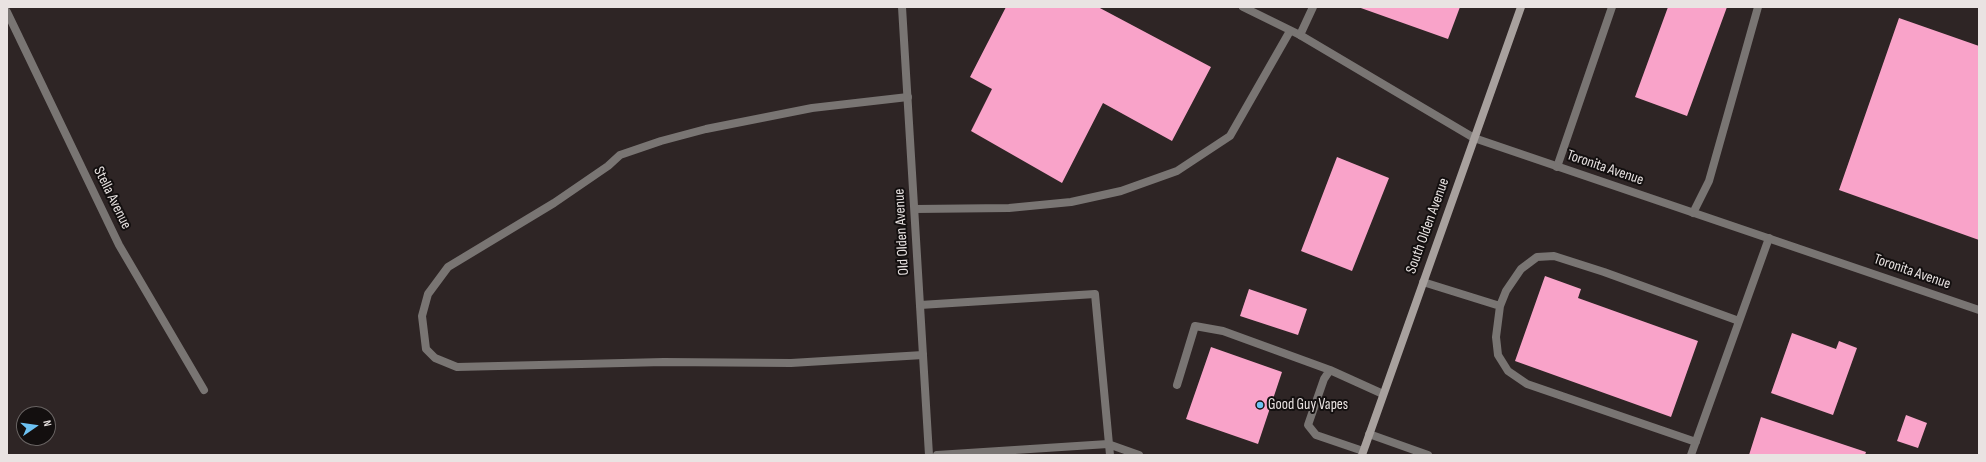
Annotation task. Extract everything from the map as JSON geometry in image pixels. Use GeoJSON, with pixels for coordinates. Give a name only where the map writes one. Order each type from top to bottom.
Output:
{"type":"FeatureCollection","features":[{"type":"Feature","properties":{"kind":"main road","name":"South Olden Avenue"},"geometry":{"type":"LineString","coordinates":[[1362,453],[1521,7]]}},
{"type":"Feature","properties":{"kind":"street","name":"Old Olden Avenue"},"geometry":{"type":"LineString","coordinates":[[902,7],[929,455]]}},
{"type":"Feature","properties":{"kind":"street","name":"Toronita Avenue"},"geometry":{"type":"LineString","coordinates":[[1243,7],[1300,35],[1474,138],[1979,310]]}},
{"type":"Feature","properties":{"kind":"street"},"geometry":{"type":"LineString","coordinates":[[1300,35],[1313,7]]}},
{"type":"Feature","properties":{"kind":"street"},"geometry":{"type":"LineString","coordinates":[[1557,166],[1612,7]]}},
{"type":"Feature","properties":{"kind":"street"},"geometry":{"type":"LineString","coordinates":[[1693,213],[1709,181],[1758,7]]}},
{"type":"Feature","properties":{"kind":"street","name":"Stella Avenue"},"geometry":{"type":"LineString","coordinates":[[7,12],[119,245],[204,390]]}},
{"type":"Feature","properties":{"kind":"street"},"geometry":{"type":"LineString","coordinates":[[915,209],[1009,208],[1071,202],[1121,191],[1177,171],[1230,136],[1290,31]]}},
{"type":"Feature","properties":{"kind":"street"},"geometry":{"type":"LineString","coordinates":[[908,96],[812,108],[706,129],[661,141],[620,155],[608,166],[554,203],[448,267],[428,294],[422,316],[426,349],[435,358],[457,367],[664,362],[791,363],[923,355]]}},
{"type":"Feature","properties":{"kind":"street"},"geometry":{"type":"LineString","coordinates":[[1691,455],[1769,238]]}},
{"type":"Feature","properties":{"kind":"street"},"geometry":{"type":"LineString","coordinates":[[1696,442],[1528,384],[1508,371],[1498,355],[1496,337],[1500,306],[1506,291],[1521,269],[1537,257],[1554,256],[1604,272],[1739,321]]}},
{"type":"Feature","properties":{"kind":"street"},"geometry":{"type":"LineString","coordinates":[[1423,282],[1500,306]]}},
{"type":"Feature","properties":{"kind":"street"},"geometry":{"type":"LineString","coordinates":[[920,305],[1095,294],[1110,455]]}},
{"type":"Feature","properties":{"kind":"street"},"geometry":{"type":"LineString","coordinates":[[1177,385],[1183,359],[1195,326],[1223,331],[1330,370],[1383,394]]}},
{"type":"Feature","properties":{"kind":"street"},"geometry":{"type":"LineString","coordinates":[[1330,370],[1324,379],[1308,425],[1316,434],[1362,453]]}},
{"type":"Feature","properties":{"kind":"street"},"geometry":{"type":"LineString","coordinates":[[1369,434],[1428,455]]}},
{"type":"Feature","properties":{"kind":"street"},"geometry":{"type":"LineString","coordinates":[[937,455],[1108,444],[1139,455]]}},
{"type":"Feature","properties":{"kind":"building"},"geometry":{"type":"Polygon","coordinates":[[[1006,7],[1098,7],[1211,67],[1172,141],[1103,103],[1062,183],[971,131],[992,89],[970,77],[1006,7]]]}},
{"type":"Feature","properties":{"kind":"building"},"geometry":{"type":"Polygon","coordinates":[[[1358,7],[1460,7],[1448,39],[1358,7]]]}},
{"type":"Feature","properties":{"kind":"building"},"geometry":{"type":"Polygon","coordinates":[[[1668,7],[1727,7],[1687,116],[1635,97],[1668,7]]]}},
{"type":"Feature","properties":{"kind":"building"},"geometry":{"type":"Polygon","coordinates":[[[1899,18],[1979,46],[1979,240],[1839,190],[1899,18]]]}},
{"type":"Feature","properties":{"kind":"building"},"geometry":{"type":"Polygon","coordinates":[[[1337,157],[1389,178],[1352,271],[1301,251],[1337,157]]]}},
{"type":"Feature","properties":{"kind":"building"},"geometry":{"type":"Polygon","coordinates":[[[1545,276],[1581,289],[1578,298],[1698,341],[1671,417],[1515,361],[1545,276]]]}},
{"type":"Feature","properties":{"kind":"building"},"geometry":{"type":"Polygon","coordinates":[[[1249,289],[1307,309],[1298,335],[1240,316],[1249,289]]]}},
{"type":"Feature","properties":{"kind":"building"},"geometry":{"type":"Polygon","coordinates":[[[1792,333],[1836,349],[1839,341],[1857,348],[1833,415],[1771,393],[1792,333]]]}},
{"type":"Feature","properties":{"kind":"building"},"geometry":{"type":"Polygon","coordinates":[[[1211,347],[1282,372],[1258,444],[1186,419],[1211,347]]]}},
{"type":"Feature","properties":{"kind":"building"},"geometry":{"type":"Polygon","coordinates":[[[1906,415],[1927,423],[1918,448],[1897,441],[1906,415]]]}},
{"type":"Feature","properties":{"kind":"building"},"geometry":{"type":"Polygon","coordinates":[[[1761,417],[1866,452],[1865,455],[1749,455],[1761,417]]]}},
{"type":"Feature","properties":{"kind":"place","name":"Good Guy Vapes"},"geometry":{"type":"Point","coordinates":[1260,405]}}]}
